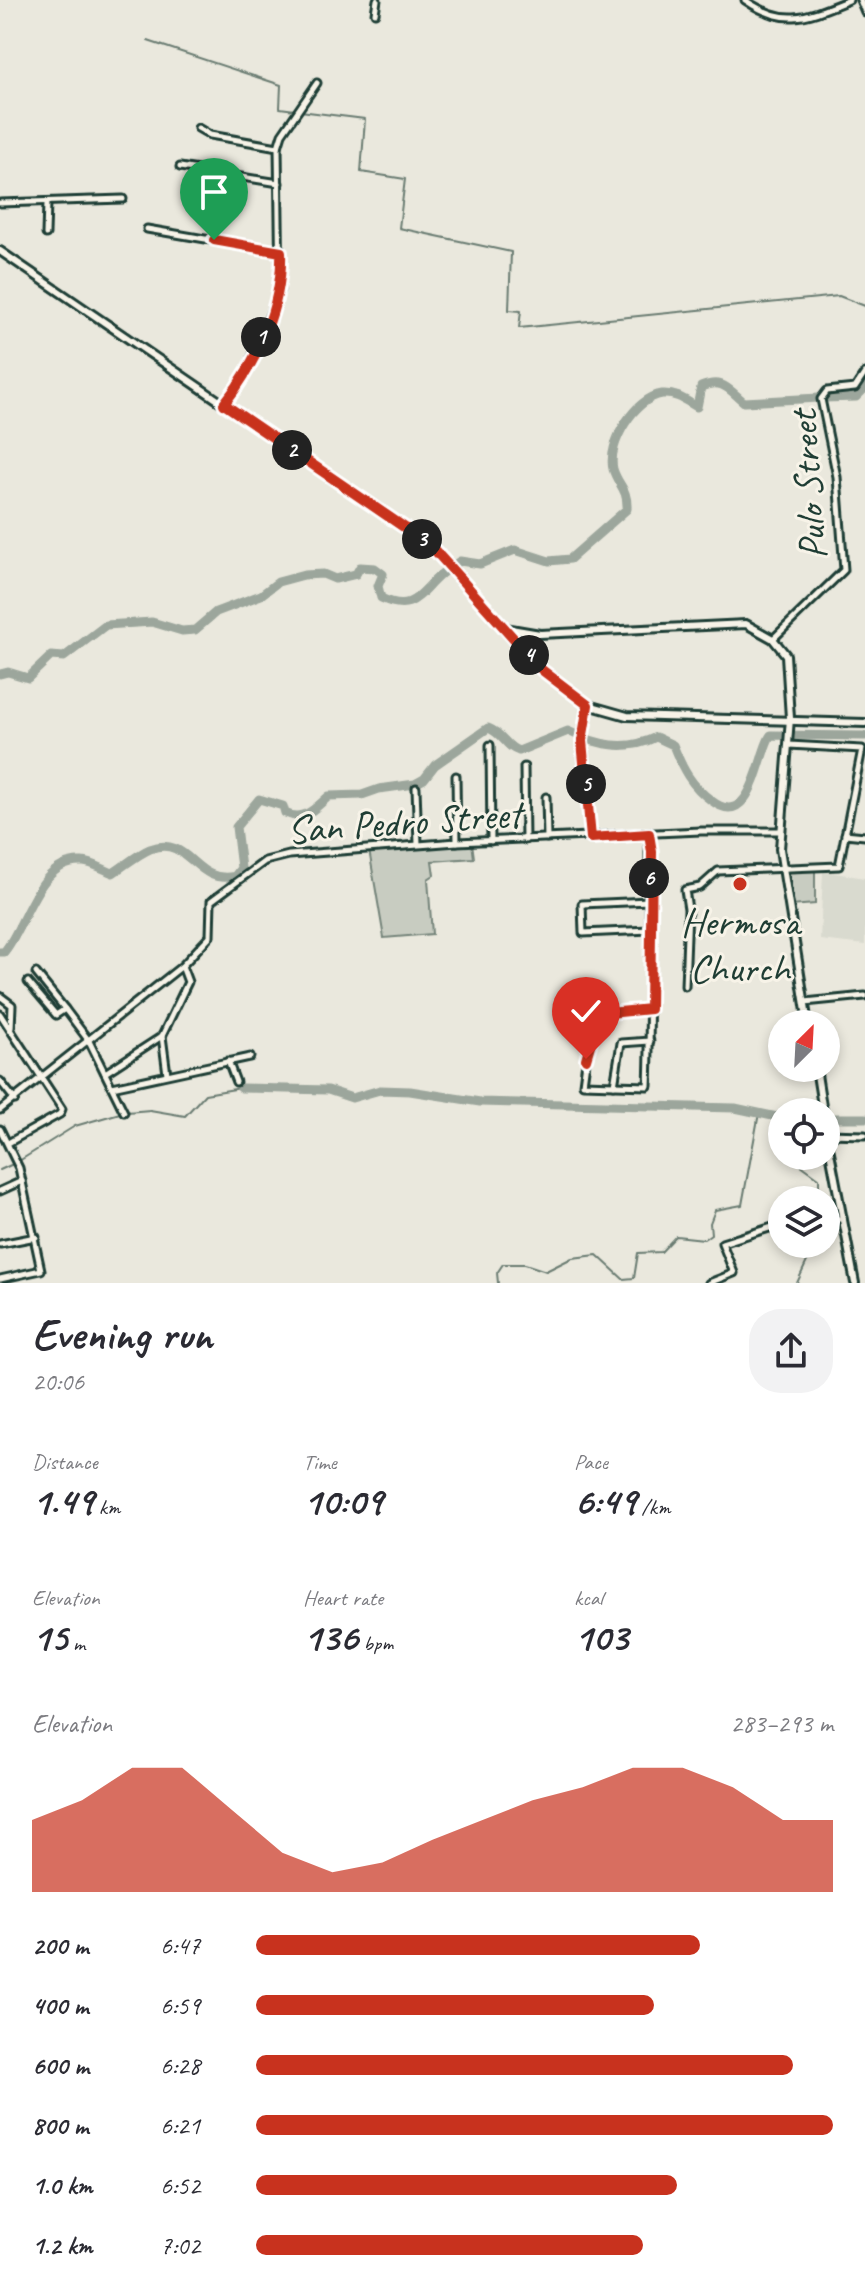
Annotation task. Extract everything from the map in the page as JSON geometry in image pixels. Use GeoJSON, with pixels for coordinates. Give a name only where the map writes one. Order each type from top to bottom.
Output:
{"type":"FeatureCollection","features":[{"type":"Feature","properties":{"kind":"main road"},"geometry":{"type":"LineString","coordinates":[[0,251],[417,536],[448,564],[555,683],[588,705],[627,716],[790,718],[865,723]]}},
{"type":"Feature","properties":{"kind":"main road"},"geometry":{"type":"LineString","coordinates":[[505,628],[540,634],[746,624],[773,639],[786,655],[790,718],[779,831],[806,1010]]}},
{"type":"Feature","properties":{"kind":"main road"},"geometry":{"type":"LineString","coordinates":[[833,1170],[855,1283]]}},
{"type":"Feature","properties":{"kind":"street"},"geometry":{"type":"LineString","coordinates":[[375,13],[377,0]]}},
{"type":"Feature","properties":{"kind":"street"},"geometry":{"type":"LineString","coordinates":[[745,0],[783,19],[809,15],[849,0]]}},
{"type":"Feature","properties":{"kind":"street"},"geometry":{"type":"LineString","coordinates":[[860,0],[865,12]]}},
{"type":"Feature","properties":{"kind":"street"},"geometry":{"type":"LineString","coordinates":[[224,404],[243,379],[277,301],[281,252],[278,147],[282,134],[317,83]]}},
{"type":"Feature","properties":{"kind":"street"},"geometry":{"type":"LineString","coordinates":[[198,128],[210,135],[278,147]]}},
{"type":"Feature","properties":{"kind":"street"},"geometry":{"type":"LineString","coordinates":[[180,167],[279,183]]}},
{"type":"Feature","properties":{"kind":"street"},"geometry":{"type":"LineString","coordinates":[[0,203],[123,199]]}},
{"type":"Feature","properties":{"kind":"street"},"geometry":{"type":"LineString","coordinates":[[46,234],[47,203]]}},
{"type":"Feature","properties":{"kind":"street"},"geometry":{"type":"LineString","coordinates":[[147,229],[281,252]]}},
{"type":"Feature","properties":{"kind":"street","name":"Pulo Street"},"geometry":{"type":"LineString","coordinates":[[773,639],[844,570],[837,477],[821,396],[827,391],[855,388],[865,373]]}},
{"type":"Feature","properties":{"kind":"street"},"geometry":{"type":"LineString","coordinates":[[588,705],[582,741],[591,838]]}},
{"type":"Feature","properties":{"kind":"street"},"geometry":{"type":"LineString","coordinates":[[685,986],[688,909],[685,890],[700,887],[713,872],[782,866],[838,867],[862,770],[862,749],[789,737]]}},
{"type":"Feature","properties":{"kind":"street"},"geometry":{"type":"LineString","coordinates":[[490,745],[491,841]]}},
{"type":"Feature","properties":{"kind":"street"},"geometry":{"type":"LineString","coordinates":[[524,767],[525,840]]}},
{"type":"Feature","properties":{"kind":"street"},"geometry":{"type":"LineString","coordinates":[[456,776],[457,842]]}},
{"type":"Feature","properties":{"kind":"street"},"geometry":{"type":"LineString","coordinates":[[416,788],[418,844]]}},
{"type":"Feature","properties":{"kind":"street"},"geometry":{"type":"LineString","coordinates":[[546,797],[547,838]]}},
{"type":"Feature","properties":{"kind":"street","name":"San Pedro Street"},"geometry":{"type":"LineString","coordinates":[[0,1110],[45,1078],[182,966],[210,936],[211,901],[265,861],[289,855],[418,844],[779,831]]}},
{"type":"Feature","properties":{"kind":"street"},"geometry":{"type":"LineString","coordinates":[[649,834],[650,850],[649,858],[650,930],[650,1009],[650,1041],[648,1086],[583,1084],[588,1047],[599,1014],[650,1009]]}},
{"type":"Feature","properties":{"kind":"street"},"geometry":{"type":"LineString","coordinates":[[845,834],[865,836]]}},
{"type":"Feature","properties":{"kind":"street"},"geometry":{"type":"LineString","coordinates":[[649,901],[582,904],[583,933],[650,930]]}},
{"type":"Feature","properties":{"kind":"street"},"geometry":{"type":"LineString","coordinates":[[105,1073],[162,1036],[188,982],[182,966]]}},
{"type":"Feature","properties":{"kind":"street"},"geometry":{"type":"LineString","coordinates":[[36,973],[89,1041],[124,1112]]}},
{"type":"Feature","properties":{"kind":"street"},"geometry":{"type":"LineString","coordinates":[[28,982],[56,1015],[65,1009]]}},
{"type":"Feature","properties":{"kind":"street"},"geometry":{"type":"LineString","coordinates":[[0,996],[12,1005],[11,1029]]}},
{"type":"Feature","properties":{"kind":"street"},"geometry":{"type":"LineString","coordinates":[[805,1002],[865,996]]}},
{"type":"Feature","properties":{"kind":"street"},"geometry":{"type":"LineString","coordinates":[[0,1014],[45,1078],[62,1109],[60,1114],[8,1143]]}},
{"type":"Feature","properties":{"kind":"street"},"geometry":{"type":"LineString","coordinates":[[162,1036],[167,1074]]}},
{"type":"Feature","properties":{"kind":"street"},"geometry":{"type":"LineString","coordinates":[[614,1085],[621,1043],[650,1041]]}},
{"type":"Feature","properties":{"kind":"street"},"geometry":{"type":"LineString","coordinates":[[112,1087],[250,1057]]}},
{"type":"Feature","properties":{"kind":"street"},"geometry":{"type":"LineString","coordinates":[[228,1061],[236,1082]]}},
{"type":"Feature","properties":{"kind":"street"},"geometry":{"type":"LineString","coordinates":[[0,1081],[15,1100]]}},
{"type":"Feature","properties":{"kind":"street"},"geometry":{"type":"LineString","coordinates":[[0,1129],[22,1181],[41,1270],[0,1279]]}},
{"type":"Feature","properties":{"kind":"street"},"geometry":{"type":"LineString","coordinates":[[840,1133],[865,1135]]}},
{"type":"Feature","properties":{"kind":"street"},"geometry":{"type":"LineString","coordinates":[[0,1191],[22,1181]]}},
{"type":"Feature","properties":{"kind":"street"},"geometry":{"type":"LineString","coordinates":[[709,1283],[734,1273],[722,1243],[768,1228]]}},
{"type":"Feature","properties":{"kind":"street"},"geometry":{"type":"LineString","coordinates":[[0,1244],[36,1237]]}},
{"type":"Feature","properties":{"kind":"shaded area"},"geometry":{"type":"Polygon","coordinates":[[[472,843],[474,858],[432,861],[434,875],[428,879],[432,934],[384,938],[369,850],[472,843]]]}},
{"type":"Feature","properties":{"kind":"shaded area"},"geometry":{"type":"Polygon","coordinates":[[[787,869],[815,871],[815,904],[791,906],[787,869]]]}},
{"type":"Feature","properties":{"kind":"shaded area"},"geometry":{"type":"Polygon","coordinates":[[[823,871],[865,878],[865,945],[820,940],[823,871]]]}},
{"type":"Feature","properties":{"kind":"waterway"},"geometry":{"type":"LineString","coordinates":[[148,41],[281,85],[280,108],[295,110]]}},
{"type":"Feature","properties":{"kind":"waterway"},"geometry":{"type":"LineString","coordinates":[[300,111],[365,119],[361,172],[405,179],[399,228],[511,252],[509,310],[521,311],[519,328],[839,296],[865,306]]}},
{"type":"Feature","properties":{"kind":"waterway"},"geometry":{"type":"LineString","coordinates":[[0,674],[8,672],[28,678],[51,656],[64,657],[106,625],[152,622],[182,631],[195,630],[216,612],[261,595],[278,582],[304,575],[323,574],[335,579],[356,574],[360,567],[375,568],[383,574],[378,586],[381,598],[401,604],[414,600],[460,561],[480,564],[515,550],[549,561],[570,559],[627,509],[624,492],[613,469],[614,447],[625,423],[652,397],[672,395],[697,407],[701,387],[720,384],[744,402],[819,398]]}},
{"type":"Feature","properties":{"kind":"waterway"},"geometry":{"type":"LineString","coordinates":[[824,398],[856,397],[865,388]]}},
{"type":"Feature","properties":{"kind":"waterway"},"geometry":{"type":"LineString","coordinates":[[0,952],[4,952],[12,940],[44,882],[54,871],[67,864],[87,862],[113,873],[145,851],[163,846],[174,848],[210,874],[235,876],[241,868],[236,827],[259,799],[283,806],[285,813],[298,816],[309,813],[329,796],[362,795],[379,789],[415,784],[424,779],[435,765],[488,728],[519,751],[568,731],[612,745],[634,744],[656,737],[673,745],[698,789],[726,808],[737,806],[746,797],[771,735],[865,736]]}},
{"type":"Feature","properties":{"kind":"waterway"},"geometry":{"type":"LineString","coordinates":[[127,1112],[150,1110],[185,1116],[205,1094],[241,1088]]}},
{"type":"Feature","properties":{"kind":"waterway"},"geometry":{"type":"LineString","coordinates":[[241,1088],[328,1090],[352,1098],[380,1090],[410,1091],[480,1102],[735,1108],[768,1115]]}},
{"type":"Feature","properties":{"kind":"waterway"},"geometry":{"type":"LineString","coordinates":[[19,1161],[75,1126],[120,1113]]}},
{"type":"Feature","properties":{"kind":"waterway"},"geometry":{"type":"LineString","coordinates":[[498,1283],[497,1273],[503,1264],[525,1264],[546,1271],[572,1258],[597,1255],[623,1279],[634,1278],[638,1253],[661,1252],[676,1236],[704,1239],[711,1234],[710,1223],[715,1210],[742,1205],[759,1113]]}},
{"type":"Feature","properties":{"kind":"waterway"},"geometry":{"type":"LineString","coordinates":[[840,1118],[865,1118]]}},
{"type":"Feature","properties":{"kind":"waterway"},"geometry":{"type":"LineString","coordinates":[[0,1170],[13,1164]]}},
{"type":"Feature","properties":{"kind":"waterway"},"geometry":{"type":"LineString","coordinates":[[808,1170],[819,1178],[819,1186]]}},
{"type":"Feature","properties":{"kind":"waterway"},"geometry":{"type":"LineString","coordinates":[[797,1283],[809,1258]]}},
{"type":"Feature","properties":{"kind":"place","name":"Hermosa Church"},"geometry":{"type":"Point","coordinates":[740,884]}},
{"type":"Feature","properties":{"kind":"route"},"geometry":{"type":"LineString","coordinates":[[214,240],[281,252],[282,270],[277,301],[243,379],[224,404],[438,553],[542,670],[555,683],[588,705],[582,741],[591,838],[649,834],[652,852],[649,858],[650,1009],[599,1014],[586,1059]]}}]}
